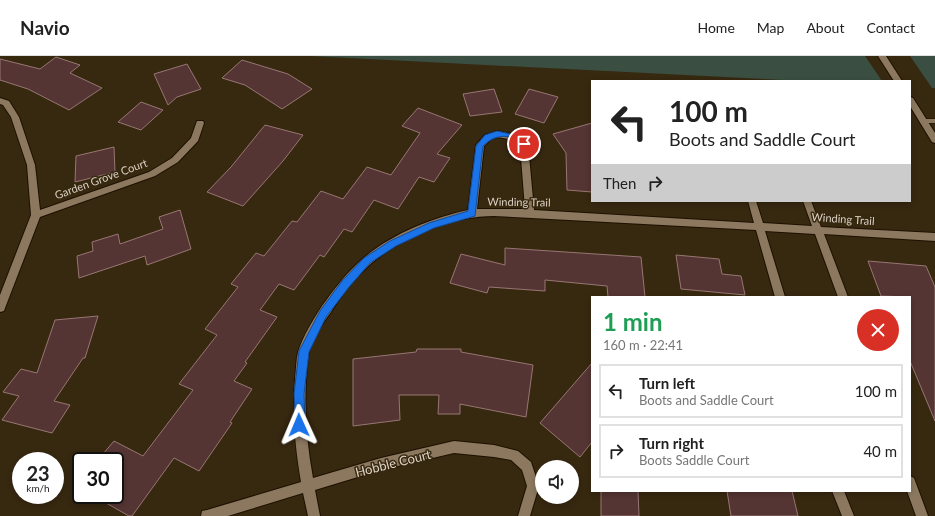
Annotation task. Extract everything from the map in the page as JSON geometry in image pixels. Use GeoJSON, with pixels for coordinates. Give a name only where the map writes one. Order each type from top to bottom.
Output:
{"type":"FeatureCollection","features":[{"type":"Feature","properties":{"kind":"street"},"geometry":{"type":"LineString","coordinates":[[882,56],[897,80]]}},
{"type":"Feature","properties":{"kind":"street"},"geometry":{"type":"LineString","coordinates":[[0,101],[6,103],[15,117],[31,165],[36,216],[0,308]]}},
{"type":"Feature","properties":{"kind":"street"},"geometry":{"type":"LineString","coordinates":[[911,102],[935,140]]}},
{"type":"Feature","properties":{"kind":"street","name":"Garden Grove Court"},"geometry":{"type":"LineString","coordinates":[[36,216],[152,174],[175,160],[180,155],[195,139],[200,123]]}},
{"type":"Feature","properties":{"kind":"street"},"geometry":{"type":"LineString","coordinates":[[472,213],[480,146],[488,137],[497,134],[518,138],[524,144],[530,213]]}},
{"type":"Feature","properties":{"kind":"street"},"geometry":{"type":"LineString","coordinates":[[752,202],[780,296]]}},
{"type":"Feature","properties":{"kind":"street"},"geometry":{"type":"LineString","coordinates":[[807,202],[843,296]]}},
{"type":"Feature","properties":{"kind":"street","name":"Winding Trail"},"geometry":{"type":"LineString","coordinates":[[314,516],[299,425],[299,394],[304,351],[323,314],[367,260],[393,243],[432,225],[472,213],[530,213],[759,225],[935,237]]}},
{"type":"Feature","properties":{"kind":"street","name":"Hobble Court"},"geometry":{"type":"LineString","coordinates":[[207,516],[381,464],[454,447],[494,451],[514,455],[527,466],[533,486],[528,509],[524,516]]}},
{"type":"Feature","properties":{"kind":"street"},"geometry":{"type":"LineString","coordinates":[[911,485],[922,516]]}},
{"type":"Feature","properties":{"kind":"street"},"geometry":{"type":"LineString","coordinates":[[840,495],[848,516]]}},
{"type":"Feature","properties":{"kind":"lane"},"geometry":{"type":"LineString","coordinates":[[923,121],[935,121]]}},
{"type":"Feature","properties":{"kind":"green space"},"geometry":{"type":"Polygon","coordinates":[[[310,56],[865,56],[881,80],[781,80],[310,56]]]}},
{"type":"Feature","properties":{"kind":"green space"},"geometry":{"type":"Polygon","coordinates":[[[910,56],[935,56],[935,88],[932,88],[910,56]]]}},
{"type":"Feature","properties":{"kind":"building"},"geometry":{"type":"Polygon","coordinates":[[[56,57],[80,65],[70,73],[102,88],[69,110],[28,89],[0,80],[0,59],[40,69],[56,57]]]}},
{"type":"Feature","properties":{"kind":"building"},"geometry":{"type":"Polygon","coordinates":[[[242,60],[288,74],[312,89],[282,109],[245,85],[222,78],[242,60]]]}},
{"type":"Feature","properties":{"kind":"building"},"geometry":{"type":"Polygon","coordinates":[[[187,64],[201,89],[177,97],[168,105],[154,74],[187,64]]]}},
{"type":"Feature","properties":{"kind":"building"},"geometry":{"type":"Polygon","coordinates":[[[494,89],[502,112],[470,116],[463,94],[494,89]]]}},
{"type":"Feature","properties":{"kind":"building"},"geometry":{"type":"Polygon","coordinates":[[[529,89],[558,97],[544,123],[515,114],[529,89]]]}},
{"type":"Feature","properties":{"kind":"building"},"geometry":{"type":"Polygon","coordinates":[[[141,102],[163,110],[141,130],[118,122],[141,102]]]}},
{"type":"Feature","properties":{"kind":"building"},"geometry":{"type":"Polygon","coordinates":[[[418,108],[462,125],[437,154],[450,158],[434,182],[419,177],[398,209],[374,200],[352,232],[344,229],[324,257],[320,255],[294,290],[279,284],[260,310],[277,317],[245,362],[247,363],[234,381],[252,389],[230,422],[232,423],[199,471],[174,458],[132,516],[129,516],[108,504],[124,504],[124,452],[105,452],[114,441],[143,456],[193,390],[179,384],[217,335],[205,329],[238,287],[231,284],[256,253],[264,256],[292,221],[297,222],[321,191],[343,199],[367,167],[391,175],[420,133],[402,126],[418,108]]]}},
{"type":"Feature","properties":{"kind":"building"},"geometry":{"type":"Polygon","coordinates":[[[591,123],[591,192],[567,190],[566,153],[553,134],[591,123]]]}},
{"type":"Feature","properties":{"kind":"building"},"geometry":{"type":"Polygon","coordinates":[[[265,125],[303,135],[283,161],[243,206],[207,192],[231,167],[265,125]]]}},
{"type":"Feature","properties":{"kind":"building"},"geometry":{"type":"Polygon","coordinates":[[[114,147],[115,172],[75,182],[76,156],[114,147]]]}},
{"type":"Feature","properties":{"kind":"building"},"geometry":{"type":"Polygon","coordinates":[[[180,210],[191,249],[147,265],[145,256],[79,278],[77,256],[93,251],[92,242],[118,234],[120,244],[163,229],[159,217],[180,210]]]}},
{"type":"Feature","properties":{"kind":"building"},"geometry":{"type":"Polygon","coordinates":[[[505,248],[641,257],[645,296],[608,296],[607,286],[545,280],[545,291],[489,287],[487,293],[450,283],[461,254],[505,265],[505,248]]]}},
{"type":"Feature","properties":{"kind":"building"},"geometry":{"type":"Polygon","coordinates":[[[676,255],[719,259],[722,274],[741,276],[745,295],[681,289],[676,255]]]}},
{"type":"Feature","properties":{"kind":"building"},"geometry":{"type":"Polygon","coordinates":[[[868,261],[926,266],[935,287],[935,421],[911,363],[911,296],[881,296],[868,261]]]}},
{"type":"Feature","properties":{"kind":"building"},"geometry":{"type":"Polygon","coordinates":[[[98,316],[85,358],[83,358],[54,401],[70,405],[52,433],[2,420],[19,396],[3,392],[21,369],[37,373],[55,320],[98,316]]]}},
{"type":"Feature","properties":{"kind":"building"},"geometry":{"type":"Polygon","coordinates":[[[417,349],[461,349],[461,352],[533,365],[526,417],[460,404],[460,414],[438,414],[439,395],[399,395],[400,420],[353,426],[353,359],[416,352],[417,349]]]}},
{"type":"Feature","properties":{"kind":"building"},"geometry":{"type":"Polygon","coordinates":[[[591,364],[591,443],[580,457],[540,423],[591,364]]]}},
{"type":"Feature","properties":{"kind":"building"},"geometry":{"type":"Polygon","coordinates":[[[601,492],[638,492],[639,516],[601,516],[601,492]]]}},
{"type":"Feature","properties":{"kind":"building"},"geometry":{"type":"Polygon","coordinates":[[[727,492],[792,492],[798,516],[731,516],[727,492]]]}},
{"type":"Feature","properties":{"kind":"route"},"geometry":{"type":"LineString","coordinates":[[299,425],[299,394],[304,351],[323,314],[346,284],[367,260],[393,243],[432,225],[472,213],[480,146],[488,137],[497,134],[508,135],[518,138],[524,144]]}}]}
